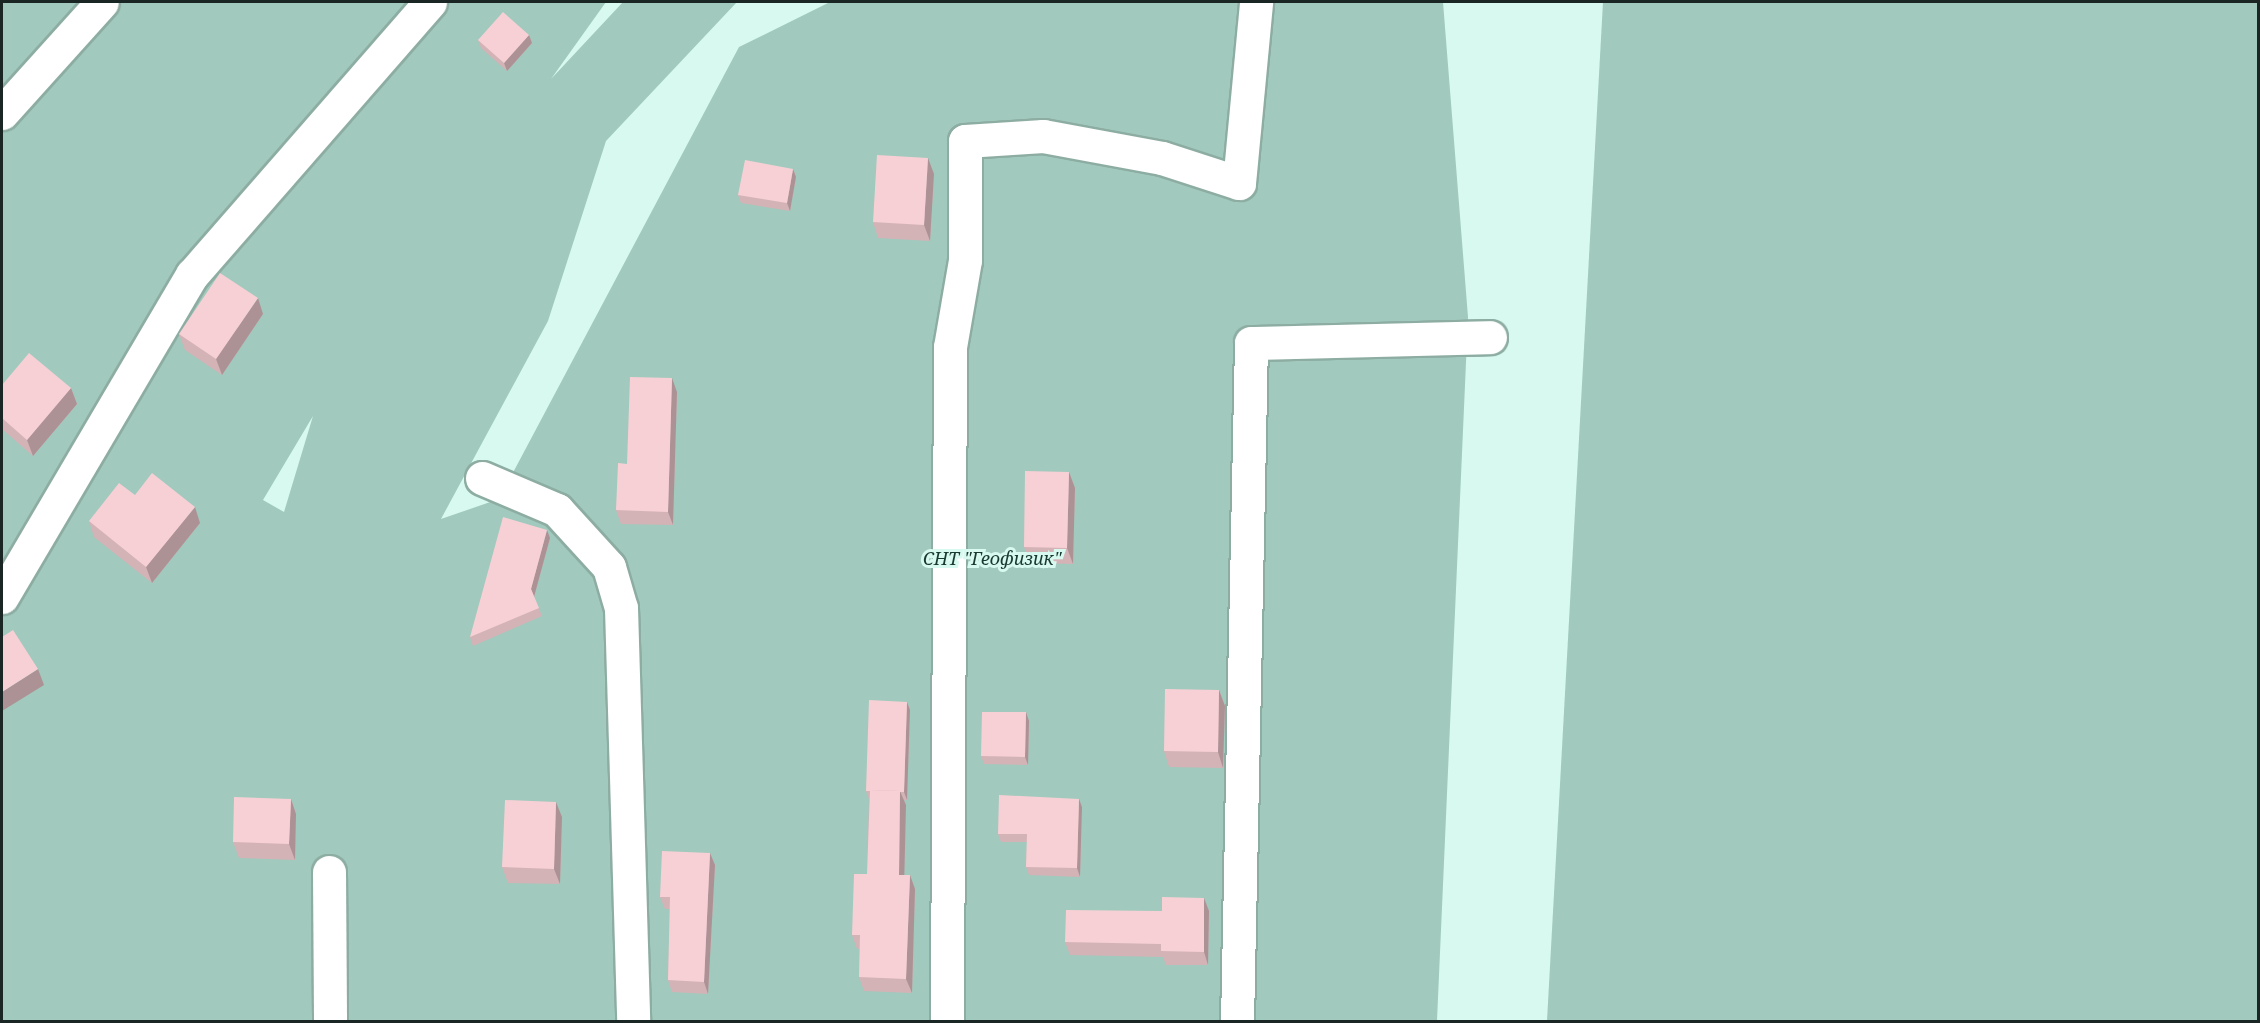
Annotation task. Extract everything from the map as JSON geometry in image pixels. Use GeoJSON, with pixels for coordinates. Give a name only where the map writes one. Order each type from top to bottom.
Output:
{"type":"FeatureCollection","features":[{"type":"Feature","properties":{"kind":"street"},"geometry":{"type":"LineString","coordinates":[[2,597],[192,275],[430,2]]}},
{"type":"Feature","properties":{"kind":"street"},"geometry":{"type":"LineString","coordinates":[[947,1022],[950,347],[964,260],[965,141],[1043,136],[1162,158],[1239,183],[1256,2]]}},
{"type":"Feature","properties":{"kind":"street"},"geometry":{"type":"LineString","coordinates":[[2,113],[86,7]]}},
{"type":"Feature","properties":{"kind":"street"},"geometry":{"type":"LineString","coordinates":[[1237,1022],[1251,343],[1490,337]]}},
{"type":"Feature","properties":{"kind":"street"},"geometry":{"type":"LineString","coordinates":[[482,478],[557,510],[609,567],[621,608],[633,1022]]}},
{"type":"Feature","properties":{"kind":"street"},"geometry":{"type":"LineString","coordinates":[[329,872],[330,1022]]}},
{"type":"Feature","properties":{"kind":"green space","name":"СНТ \"Геофизик\""},"geometry":{"type":"Polygon","coordinates":[[[2,2],[606,2],[551,79],[623,2],[737,2],[606,141],[548,321],[441,519],[499,499],[739,47],[830,2],[1443,2],[1468,317],[1437,1021],[2,1021],[2,2]],[[313,416],[263,500],[284,512],[313,416]]]}},
{"type":"Feature","properties":{"kind":"green space"},"geometry":{"type":"Polygon","coordinates":[[[1603,2],[2258,2],[2258,1021],[1547,1021],[1603,2]]]}},
{"type":"Feature","properties":{"kind":"building"},"geometry":{"type":"Polygon","coordinates":[[[503,12],[529,35],[504,63],[478,40],[503,12]]]}},
{"type":"Feature","properties":{"kind":"building"},"geometry":{"type":"Polygon","coordinates":[[[877,155],[928,158],[924,225],[873,222],[877,155]]]}},
{"type":"Feature","properties":{"kind":"building"},"geometry":{"type":"Polygon","coordinates":[[[745,160],[793,169],[787,203],[738,195],[745,160]]]}},
{"type":"Feature","properties":{"kind":"building"},"geometry":{"type":"Polygon","coordinates":[[[220,273],[258,298],[216,359],[179,334],[220,273]]]}},
{"type":"Feature","properties":{"kind":"building"},"geometry":{"type":"Polygon","coordinates":[[[29,353],[71,388],[27,440],[2,418],[2,385],[29,353]]]}},
{"type":"Feature","properties":{"kind":"building"},"geometry":{"type":"Polygon","coordinates":[[[630,377],[672,378],[668,512],[616,510],[618,463],[627,464],[630,377]]]}},
{"type":"Feature","properties":{"kind":"building"},"geometry":{"type":"Polygon","coordinates":[[[1025,471],[1069,472],[1067,548],[1024,547],[1025,471]]]}},
{"type":"Feature","properties":{"kind":"building"},"geometry":{"type":"Polygon","coordinates":[[[152,473],[195,507],[146,567],[89,521],[119,483],[135,495],[152,473]]]}},
{"type":"Feature","properties":{"kind":"building"},"geometry":{"type":"Polygon","coordinates":[[[503,517],[547,530],[531,589],[539,608],[470,637],[503,517]]]}},
{"type":"Feature","properties":{"kind":"building"},"geometry":{"type":"Polygon","coordinates":[[[13,630],[38,669],[2,692],[2,637],[13,630]]]}},
{"type":"Feature","properties":{"kind":"building"},"geometry":{"type":"Polygon","coordinates":[[[1165,689],[1219,690],[1218,752],[1164,751],[1165,689]]]}},
{"type":"Feature","properties":{"kind":"building"},"geometry":{"type":"Polygon","coordinates":[[[869,700],[907,702],[904,792],[866,791],[869,700]]]}},
{"type":"Feature","properties":{"kind":"building"},"geometry":{"type":"Polygon","coordinates":[[[982,712],[1026,712],[1025,757],[981,756],[982,712]]]}},
{"type":"Feature","properties":{"kind":"building"},"geometry":{"type":"Polygon","coordinates":[[[870,790],[900,791],[899,875],[910,875],[906,979],[859,977],[860,935],[852,935],[854,874],[867,874],[870,790]]]}},
{"type":"Feature","properties":{"kind":"building"},"geometry":{"type":"Polygon","coordinates":[[[999,795],[1079,799],[1077,868],[1026,867],[1027,834],[998,834],[999,795]]]}},
{"type":"Feature","properties":{"kind":"building"},"geometry":{"type":"Polygon","coordinates":[[[234,797],[291,799],[289,844],[233,842],[234,797]]]}},
{"type":"Feature","properties":{"kind":"building"},"geometry":{"type":"Polygon","coordinates":[[[505,800],[556,802],[554,869],[502,867],[505,800]]]}},
{"type":"Feature","properties":{"kind":"building"},"geometry":{"type":"Polygon","coordinates":[[[662,851],[710,853],[704,982],[668,980],[670,897],[660,897],[662,851]]]}},
{"type":"Feature","properties":{"kind":"building"},"geometry":{"type":"Polygon","coordinates":[[[1162,897],[1204,898],[1204,952],[1161,951],[1161,944],[1065,942],[1066,910],[1162,911],[1162,897]]]}}]}
